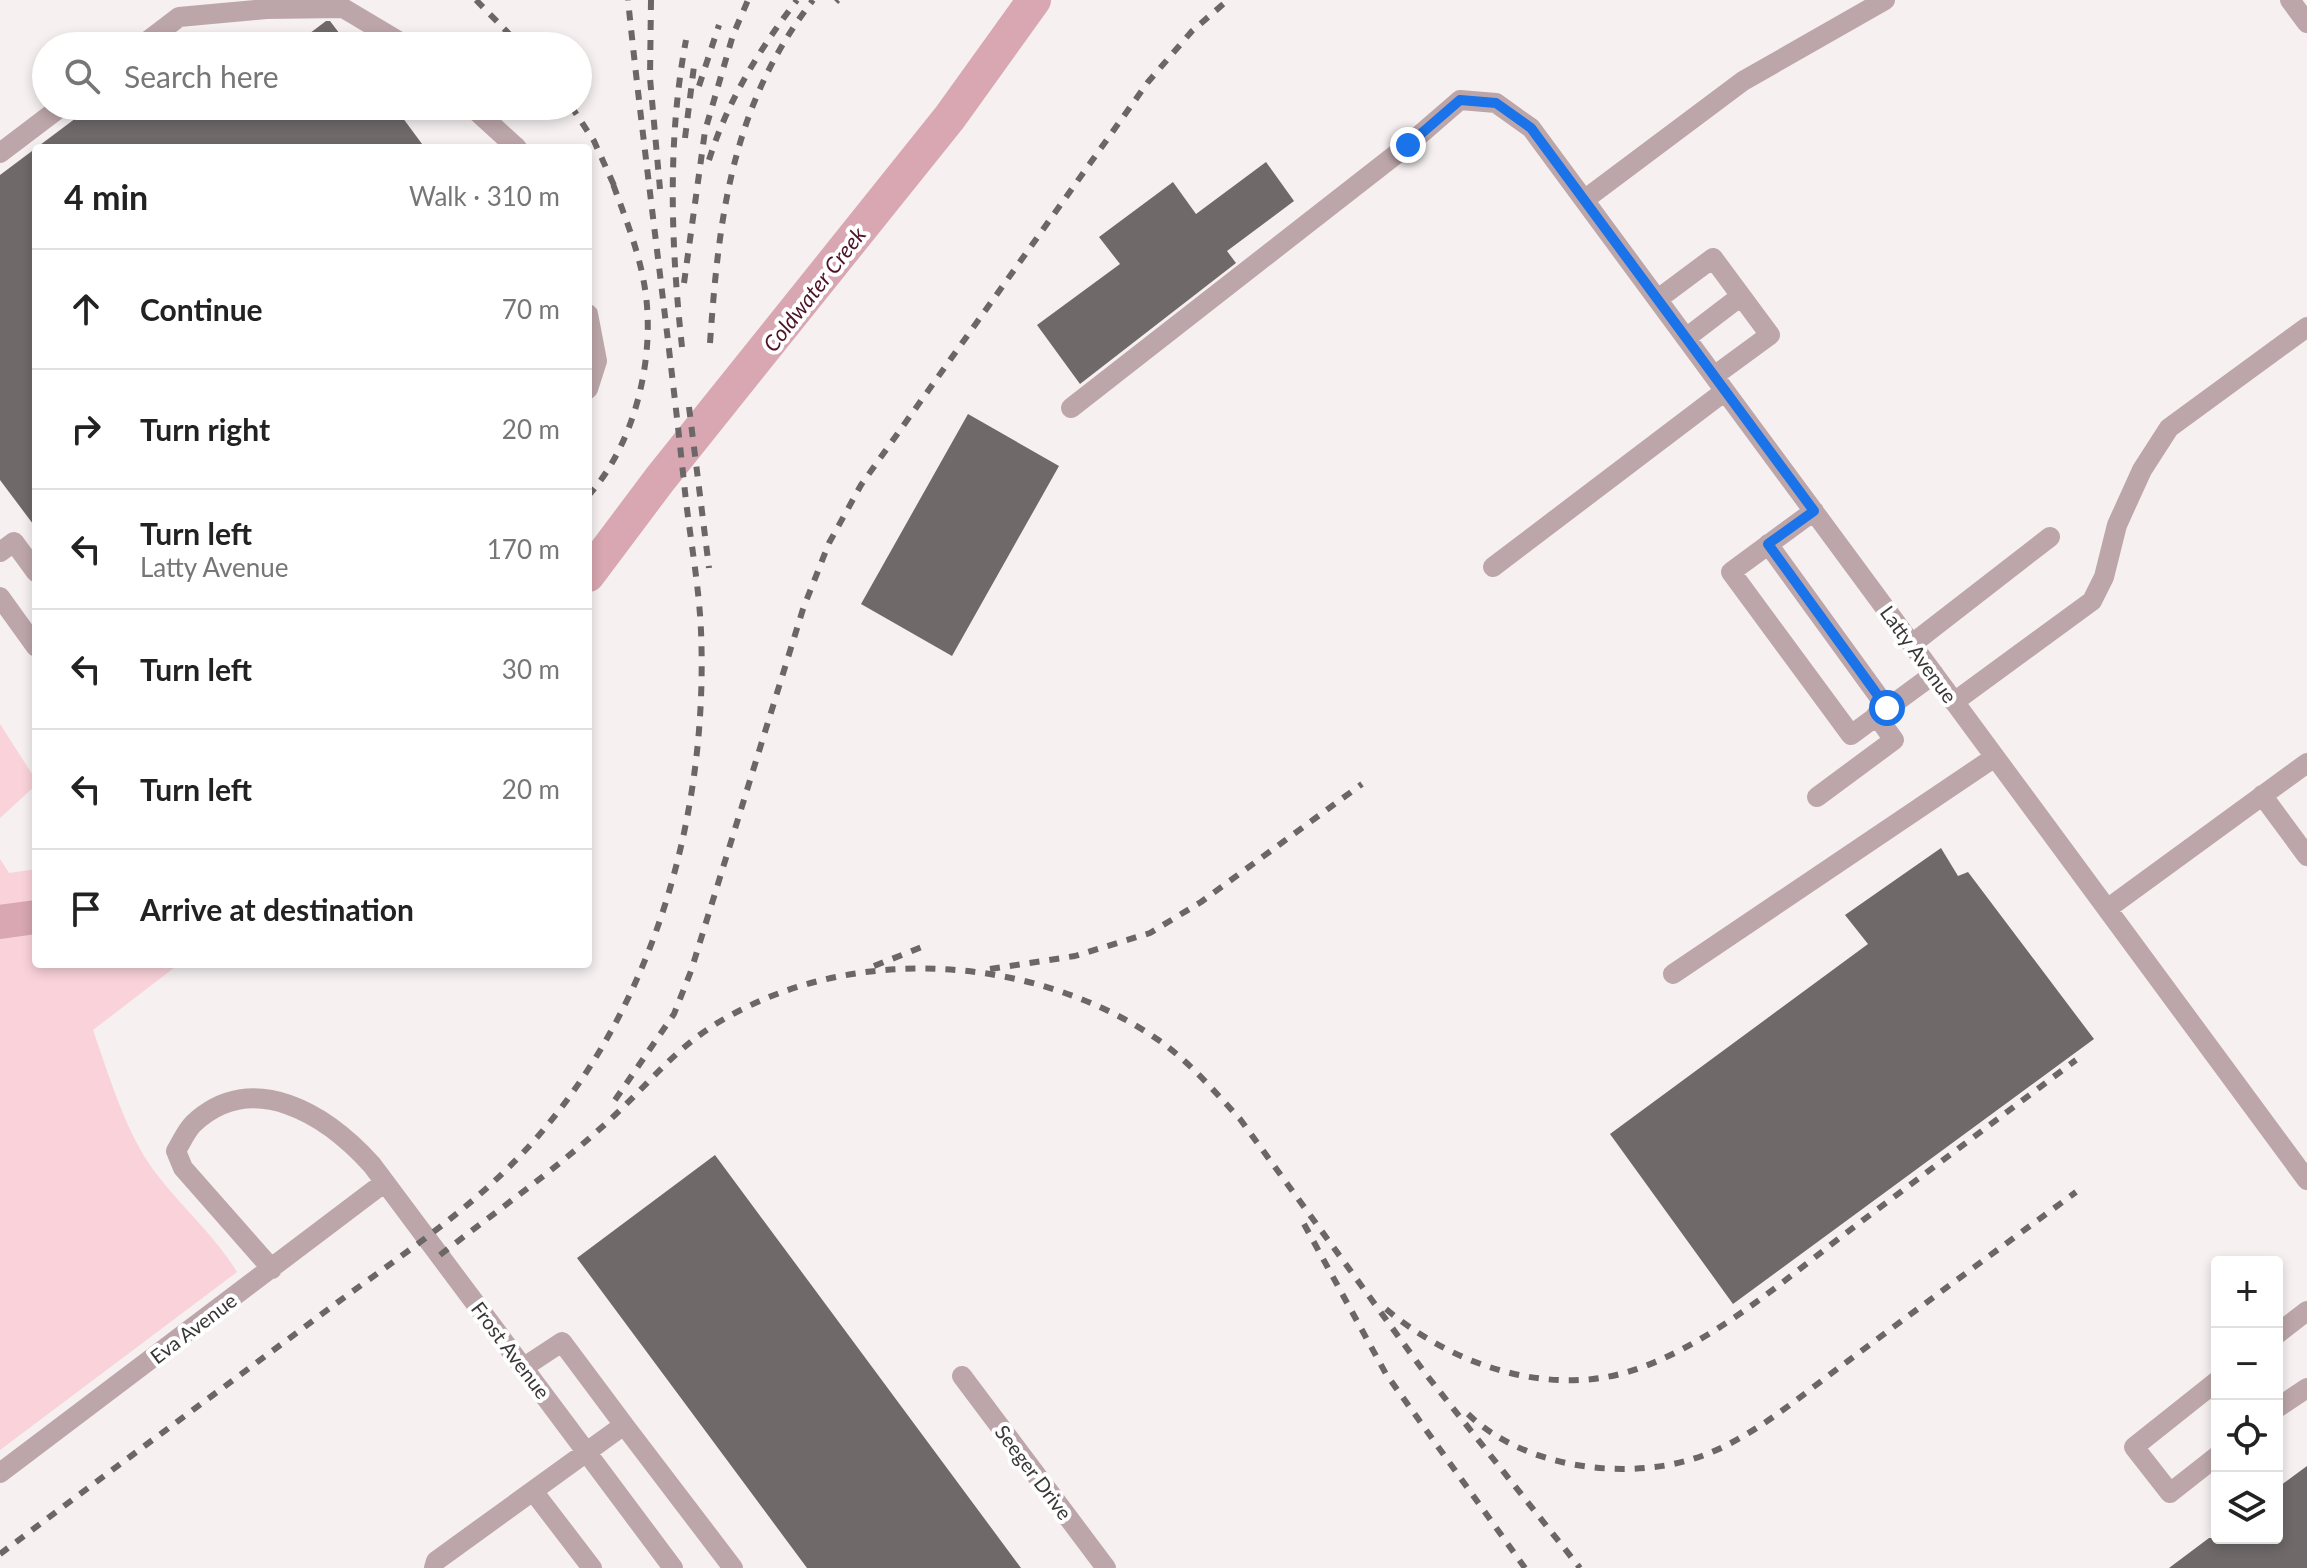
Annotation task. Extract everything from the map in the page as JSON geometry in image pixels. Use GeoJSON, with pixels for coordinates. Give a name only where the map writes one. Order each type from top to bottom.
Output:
{"type":"FeatureCollection","features":[{"type":"Feature","properties":{"kind":"street"},"geometry":{"type":"LineString","coordinates":[[1584,200],[1743,81],[1885,0]]}},
{"type":"Feature","properties":{"kind":"street"},"geometry":{"type":"LineString","coordinates":[[2290,0],[2307,23]]}},
{"type":"Feature","properties":{"kind":"street"},"geometry":{"type":"LineString","coordinates":[[159,32],[179,17],[266,9],[343,8],[383,32]]}},
{"type":"Feature","properties":{"kind":"street","name":"Latty Avenue"},"geometry":{"type":"LineString","coordinates":[[1071,408],[1408,145],[1460,100],[1496,103],[1531,128],[2307,1180]]}},
{"type":"Feature","properties":{"kind":"street"},"geometry":{"type":"LineString","coordinates":[[0,153],[44,120]]}},
{"type":"Feature","properties":{"kind":"street"},"geometry":{"type":"LineString","coordinates":[[486,120],[513,144]]}},
{"type":"Feature","properties":{"kind":"street"},"geometry":{"type":"LineString","coordinates":[[1493,567],[1720,383],[1770,335],[1713,258],[1658,299]]}},
{"type":"Feature","properties":{"kind":"street"},"geometry":{"type":"LineString","coordinates":[[1686,338],[1741,296]]}},
{"type":"Feature","properties":{"kind":"street"},"geometry":{"type":"LineString","coordinates":[[1954,702],[2092,601],[2104,577],[2117,525],[2142,470],[2169,428],[2307,327]]}},
{"type":"Feature","properties":{"kind":"street"},"geometry":{"type":"LineString","coordinates":[[592,335],[597,361],[592,377]]}},
{"type":"Feature","properties":{"kind":"street"},"geometry":{"type":"LineString","coordinates":[[1814,511],[1731,572],[1851,735],[1934,674]]}},
{"type":"Feature","properties":{"kind":"street"},"geometry":{"type":"LineString","coordinates":[[1912,644],[2050,537]]}},
{"type":"Feature","properties":{"kind":"street"},"geometry":{"type":"LineString","coordinates":[[0,552],[14,542],[32,567]]}},
{"type":"Feature","properties":{"kind":"street"},"geometry":{"type":"LineString","coordinates":[[1768,544],[1881,712],[1894,740],[1817,797]]}},
{"type":"Feature","properties":{"kind":"street"},"geometry":{"type":"LineString","coordinates":[[0,597],[32,641]]}},
{"type":"Feature","properties":{"kind":"street"},"geometry":{"type":"LineString","coordinates":[[1673,974],[1995,757]]}},
{"type":"Feature","properties":{"kind":"street"},"geometry":{"type":"LineString","coordinates":[[2107,909],[2307,763]]}},
{"type":"Feature","properties":{"kind":"street"},"geometry":{"type":"LineString","coordinates":[[2262,795],[2307,856]]}},
{"type":"Feature","properties":{"kind":"street","name":"Frost Avenue"},"geometry":{"type":"LineString","coordinates":[[272,1269],[183,1168],[176,1151],[192,1124],[227,1104],[264,1097],[306,1111],[345,1135],[385,1182],[673,1568]]}},
{"type":"Feature","properties":{"kind":"street","name":"Eva Avenue"},"geometry":{"type":"LineString","coordinates":[[0,1473],[385,1182]]}},
{"type":"Feature","properties":{"kind":"street"},"geometry":{"type":"LineString","coordinates":[[2283,1329],[2307,1311]]}},
{"type":"Feature","properties":{"kind":"street"},"geometry":{"type":"LineString","coordinates":[[524,1367],[562,1342],[733,1568]]}},
{"type":"Feature","properties":{"kind":"street","name":"Seeger Drive"},"geometry":{"type":"LineString","coordinates":[[962,1376],[1106,1568]]}},
{"type":"Feature","properties":{"kind":"street"},"geometry":{"type":"LineString","coordinates":[[2211,1386],[2134,1447],[2170,1493],[2211,1461]]}},
{"type":"Feature","properties":{"kind":"street"},"geometry":{"type":"LineString","coordinates":[[2283,1404],[2307,1388]]}},
{"type":"Feature","properties":{"kind":"street"},"geometry":{"type":"LineString","coordinates":[[434,1568],[436,1561],[624,1425]]}},
{"type":"Feature","properties":{"kind":"street"},"geometry":{"type":"LineString","coordinates":[[533,1491],[592,1568]]}},
{"type":"Feature","properties":{"kind":"shaded area"},"geometry":{"type":"Polygon","coordinates":[[[0,724],[32,774],[32,789],[0,818],[0,724]]]}},
{"type":"Feature","properties":{"kind":"shaded area"},"geometry":{"type":"Polygon","coordinates":[[[0,859],[9,873],[32,870],[32,910],[0,914],[0,859]]]}},
{"type":"Feature","properties":{"kind":"shaded area"},"geometry":{"type":"Polygon","coordinates":[[[32,932],[32,968],[174,968],[93,1030],[122,1110],[144,1156],[237,1272],[0,1450],[0,936],[32,932]]]}},
{"type":"Feature","properties":{"kind":"building"},"geometry":{"type":"Polygon","coordinates":[[[330,21],[338,32],[311,32],[330,21]]]}},
{"type":"Feature","properties":{"kind":"building"},"geometry":{"type":"Polygon","coordinates":[[[73,120],[404,120],[422,144],[41,144],[73,120]]]}},
{"type":"Feature","properties":{"kind":"building"},"geometry":{"type":"Polygon","coordinates":[[[32,151],[32,523],[0,480],[0,175],[32,151]]]}},
{"type":"Feature","properties":{"kind":"building"},"geometry":{"type":"Polygon","coordinates":[[[1266,162],[1294,201],[1227,251],[1236,263],[1080,384],[1037,325],[1120,264],[1099,237],[1173,182],[1196,214],[1266,162]]]}},
{"type":"Feature","properties":{"kind":"building"},"geometry":{"type":"Polygon","coordinates":[[[968,414],[1059,466],[952,656],[861,604],[968,414]]]}},
{"type":"Feature","properties":{"kind":"building"},"geometry":{"type":"Polygon","coordinates":[[[1941,848],[1958,876],[1968,872],[2094,1039],[1733,1304],[1610,1134],[1868,944],[1845,915],[1941,848]]]}},
{"type":"Feature","properties":{"kind":"building"},"geometry":{"type":"Polygon","coordinates":[[[715,1155],[1021,1568],[807,1568],[577,1258],[715,1155]]]}},
{"type":"Feature","properties":{"kind":"building"},"geometry":{"type":"Polygon","coordinates":[[[2307,1466],[2307,1568],[2169,1568],[2209,1538],[2211,1544],[2283,1544],[2283,1484],[2307,1466]]]}},
{"type":"Feature","properties":{"kind":"waterway","name":"Coldwater Creek"},"geometry":{"type":"LineString","coordinates":[[592,570],[660,479],[950,117],[1034,0]]}},
{"type":"Feature","properties":{"kind":"waterway","name":"Coldwater Creek"},"geometry":{"type":"LineString","coordinates":[[0,922],[32,918]]}},
{"type":"Feature","properties":{"kind":"railway"},"geometry":{"type":"LineString","coordinates":[[476,0],[507,32]]}},
{"type":"Feature","properties":{"kind":"railway"},"geometry":{"type":"LineString","coordinates":[[0,1554],[420,1242],[486,1189],[555,1115],[597,1055],[632,990],[659,922],[680,851],[694,778],[701,704],[701,631],[628,0]]}},
{"type":"Feature","properties":{"kind":"railway"},"geometry":{"type":"LineString","coordinates":[[651,0],[650,78],[660,189]]}},
{"type":"Feature","properties":{"kind":"railway"},"geometry":{"type":"LineString","coordinates":[[684,283],[705,131],[733,35],[748,0]]}},
{"type":"Feature","properties":{"kind":"railway"},"geometry":{"type":"LineString","coordinates":[[709,160],[725,117],[746,76],[797,0]]}},
{"type":"Feature","properties":{"kind":"railway"},"geometry":{"type":"LineString","coordinates":[[710,343],[718,250],[734,163],[764,80],[813,0]]}},
{"type":"Feature","properties":{"kind":"railway"},"geometry":{"type":"LineString","coordinates":[[615,1100],[674,1014],[691,971],[803,609],[829,543],[861,485],[1148,82],[1192,31],[1228,0]]}},
{"type":"Feature","properties":{"kind":"railway"},"geometry":{"type":"LineString","coordinates":[[699,86],[719,25]]}},
{"type":"Feature","properties":{"kind":"railway"},"geometry":{"type":"LineString","coordinates":[[682,347],[673,232],[673,154],[686,40]]}},
{"type":"Feature","properties":{"kind":"railway"},"geometry":{"type":"LineString","coordinates":[[685,138],[694,66]]}},
{"type":"Feature","properties":{"kind":"railway"},"geometry":{"type":"LineString","coordinates":[[580,120],[594,141],[617,192]]}},
{"type":"Feature","properties":{"kind":"railway"},"geometry":{"type":"LineString","coordinates":[[592,491],[605,475],[630,424],[645,367],[647,338],[644,283],[631,233],[613,184]]}},
{"type":"Feature","properties":{"kind":"railway"},"geometry":{"type":"LineString","coordinates":[[689,407],[709,568]]}},
{"type":"Feature","properties":{"kind":"railway"},"geometry":{"type":"LineString","coordinates":[[990,969],[1075,956],[1150,933],[1201,902],[1362,784]]}},
{"type":"Feature","properties":{"kind":"railway"},"geometry":{"type":"LineString","coordinates":[[874,966],[927,945]]}},
{"type":"Feature","properties":{"kind":"railway"},"geometry":{"type":"LineString","coordinates":[[440,1255],[573,1152],[704,1032],[770,997],[825,979],[882,970],[940,969],[998,975],[1054,989],[1108,1011],[1157,1039],[1190,1067],[1240,1119],[1425,1373],[1580,1568]]}},
{"type":"Feature","properties":{"kind":"railway"},"geometry":{"type":"LineString","coordinates":[[1386,1309],[1431,1341],[1482,1365],[1509,1373],[1565,1380],[1593,1379],[1628,1372],[1664,1358],[1733,1318],[2076,1060]]}},
{"type":"Feature","properties":{"kind":"railway"},"geometry":{"type":"LineString","coordinates":[[1468,1414],[1492,1433],[1520,1448],[1582,1466],[1647,1468],[1707,1454],[1744,1436],[1780,1412],[2076,1192]]}},
{"type":"Feature","properties":{"kind":"railway"},"geometry":{"type":"LineString","coordinates":[[1304,1224],[1386,1374],[1525,1568]]}},
{"type":"Feature","properties":{"kind":"route"},"geometry":{"type":"LineString","coordinates":[[1408,145],[1460,100],[1496,103],[1531,128],[1814,511],[1768,544],[1887,708]]}}]}
